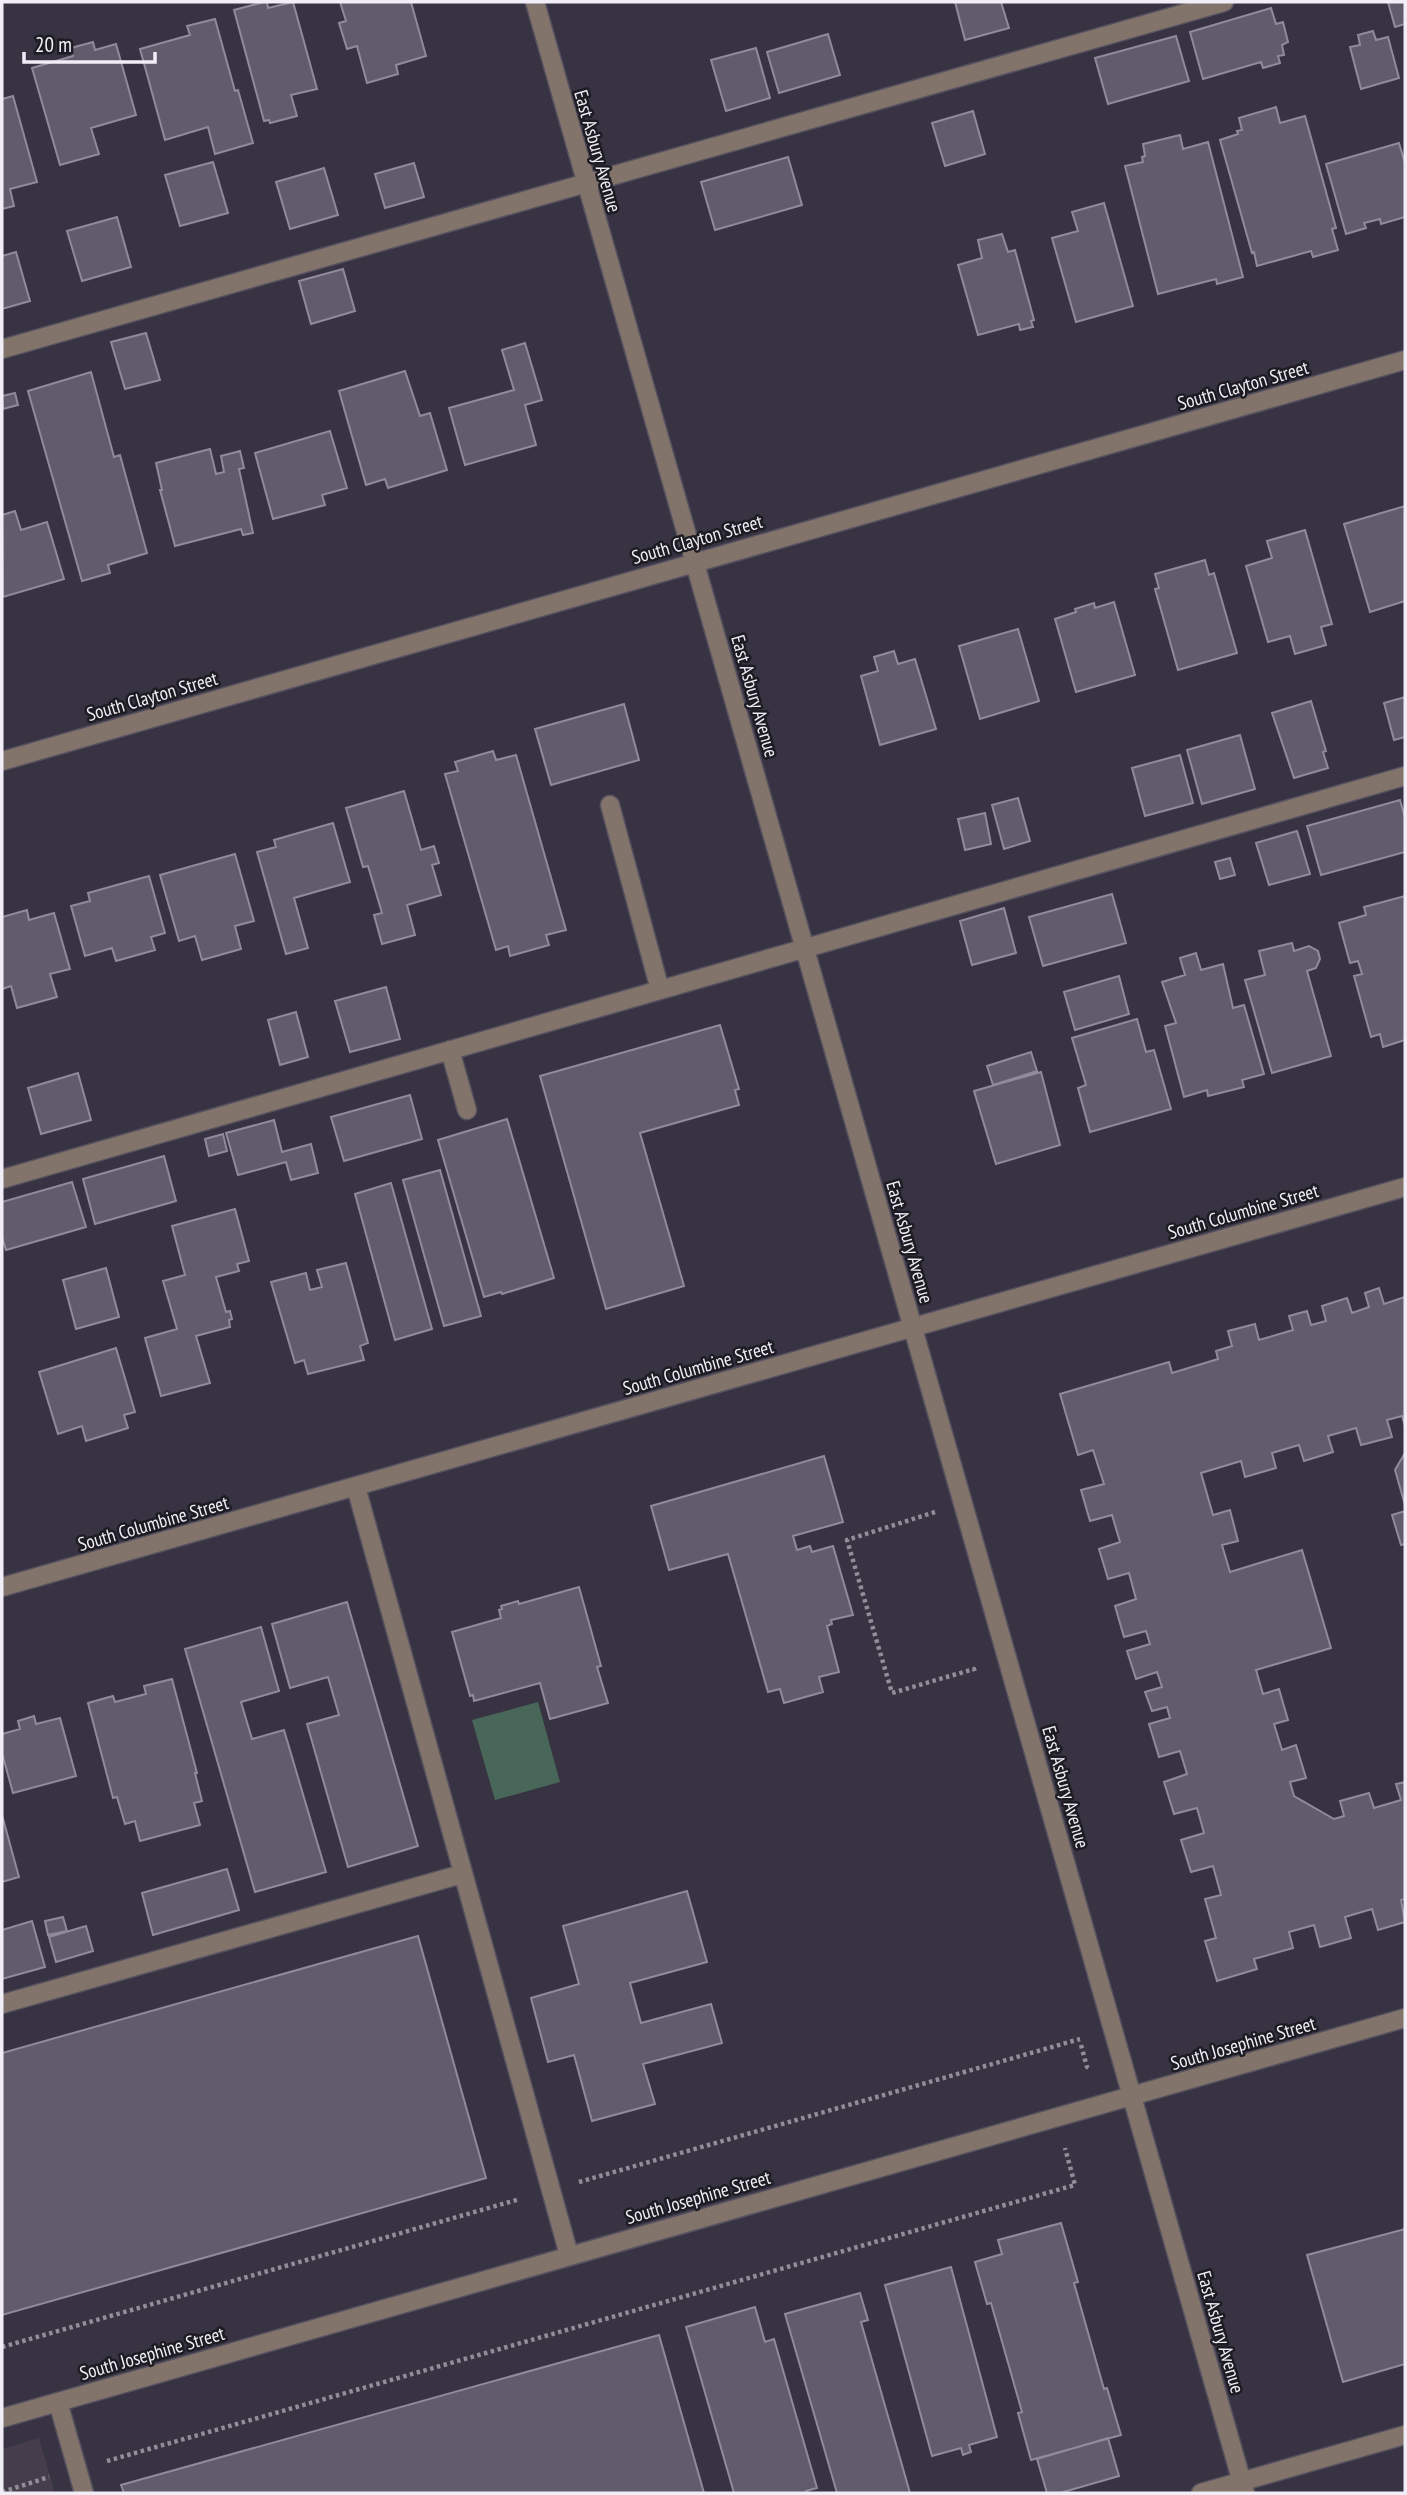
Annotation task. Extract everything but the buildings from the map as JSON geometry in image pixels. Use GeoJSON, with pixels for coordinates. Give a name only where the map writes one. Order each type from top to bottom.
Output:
{"type":"FeatureCollection","features":[{"type":"Feature","properties":{"kind":"street","name":"East Asbury Avenue"},"geometry":{"type":"LineString","coordinates":[[535,2],[1243,2487]]}},
{"type":"Feature","properties":{"kind":"street"},"geometry":{"type":"LineString","coordinates":[[2,349],[1224,2]]}},
{"type":"Feature","properties":{"kind":"street","name":"South Clayton Street"},"geometry":{"type":"LineString","coordinates":[[2,761],[1405,360]]}},
{"type":"Feature","properties":{"kind":"street"},"geometry":{"type":"LineString","coordinates":[[2,1179],[1405,776]]}},
{"type":"Feature","properties":{"kind":"street"},"geometry":{"type":"LineString","coordinates":[[610,805],[660,989]]}},
{"type":"Feature","properties":{"kind":"street"},"geometry":{"type":"LineString","coordinates":[[450,1050],[467,1110]]}},
{"type":"Feature","properties":{"kind":"street","name":"South Columbine Street"},"geometry":{"type":"LineString","coordinates":[[2,1587],[1405,1187]]}},
{"type":"Feature","properties":{"kind":"street"},"geometry":{"type":"LineString","coordinates":[[356,1487],[569,2255]]}},
{"type":"Feature","properties":{"kind":"street"},"geometry":{"type":"LineString","coordinates":[[2,2004],[462,1874]]}},
{"type":"Feature","properties":{"kind":"street","name":"South Josephine Street"},"geometry":{"type":"LineString","coordinates":[[2,2418],[1405,2018]]}},
{"type":"Feature","properties":{"kind":"street"},"geometry":{"type":"LineString","coordinates":[[58,2402],[83,2493]]}},
{"type":"Feature","properties":{"kind":"street"},"geometry":{"type":"LineString","coordinates":[[1201,2493],[1243,2487],[1405,2435]]}},
{"type":"Feature","properties":{"kind":"path"},"geometry":{"type":"LineString","coordinates":[[935,1512],[847,1540],[892,1693],[974,1669],[978,1681]]}},
{"type":"Feature","properties":{"kind":"path"},"geometry":{"type":"LineString","coordinates":[[1076,2026],[1087,2067],[1094,2071]]}},
{"type":"Feature","properties":{"kind":"path"},"geometry":{"type":"LineString","coordinates":[[2,2492],[1076,2185],[1065,2147]]}},
{"type":"Feature","properties":{"kind":"shaded area"},"geometry":{"type":"Polygon","coordinates":[[[39,2438],[55,2493],[2,2493],[2,2449],[39,2438]]]}},
{"type":"Feature","properties":{"kind":"green space"},"geometry":{"type":"Polygon","coordinates":[[[538,1702],[560,1782],[495,1800],[472,1720],[538,1702]]]}}]}
